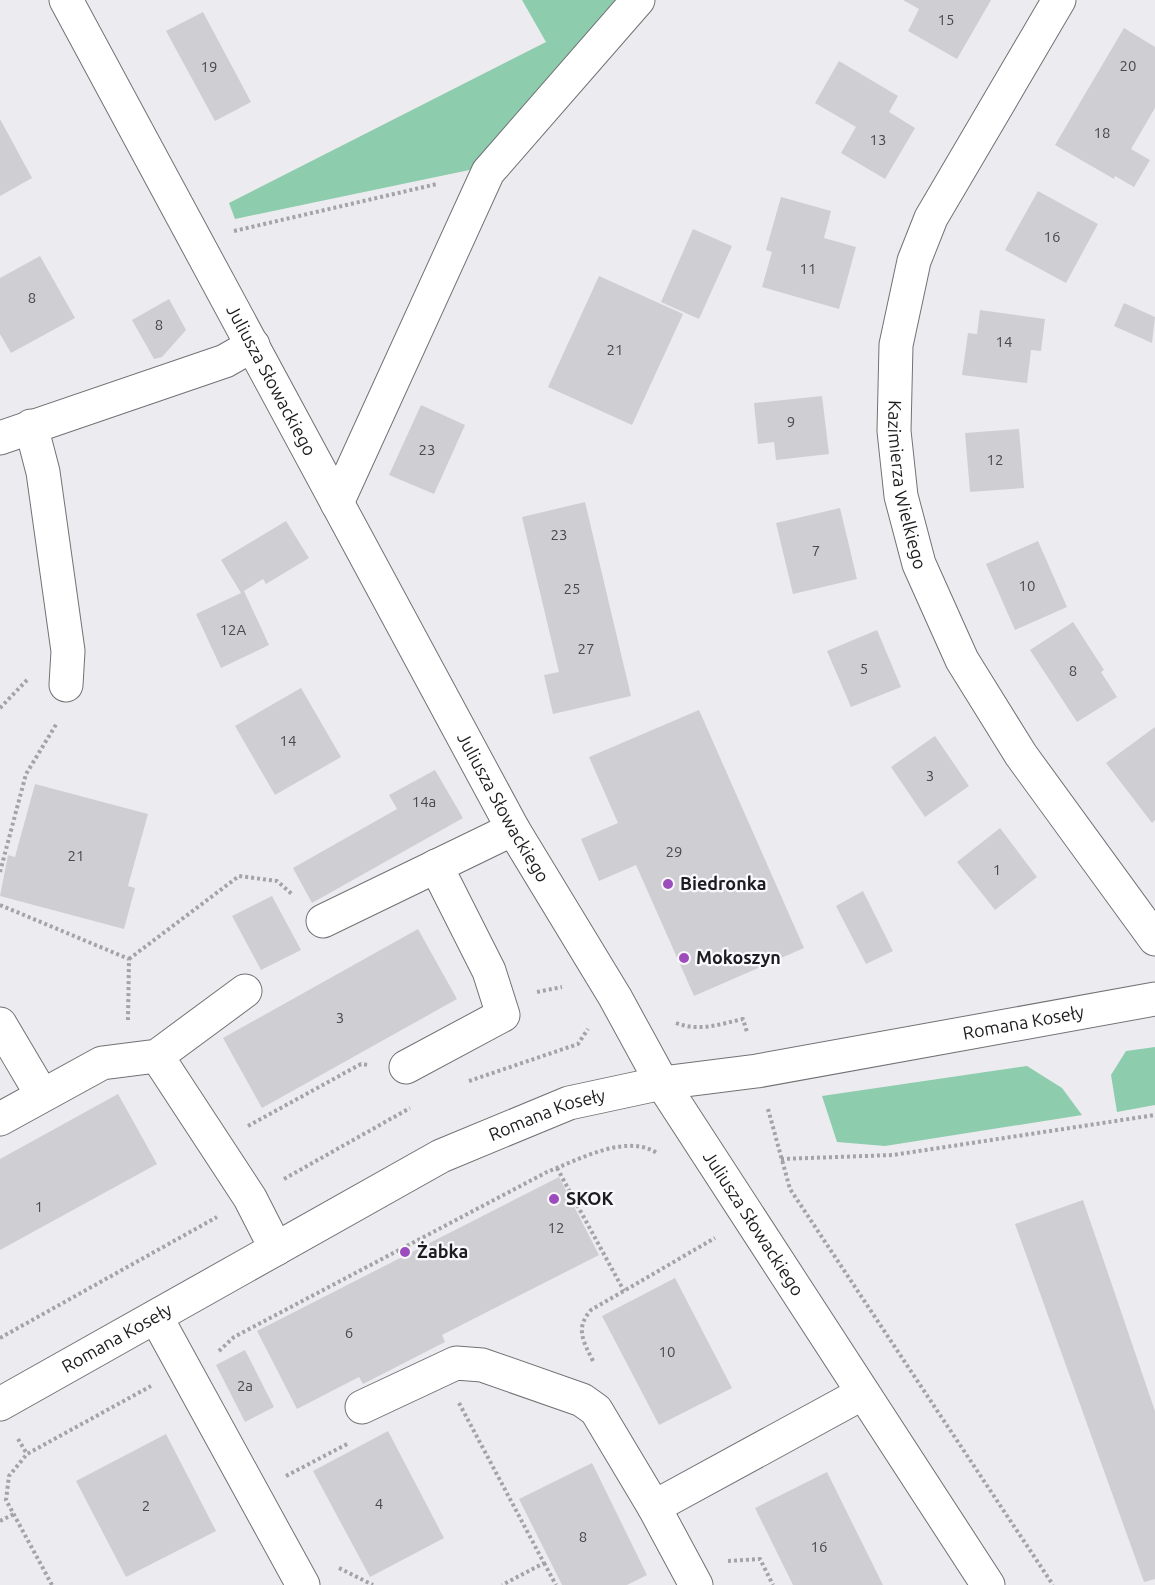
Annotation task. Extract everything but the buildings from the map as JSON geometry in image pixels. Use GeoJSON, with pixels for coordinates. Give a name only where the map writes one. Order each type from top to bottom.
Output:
{"type":"FeatureCollection","features":[{"type":"Feature","properties":{"kind":"street","name":"Juliusza Słowackiego"},"geometry":{"type":"LineString","coordinates":[[66,0],[513,829],[615,997],[662,1083],[988,1585]]}},
{"type":"Feature","properties":{"kind":"street"},"geometry":{"type":"LineString","coordinates":[[338,503],[488,172],[638,0]]}},
{"type":"Feature","properties":{"kind":"street","name":"Kazimierza Wielkiego"},"geometry":{"type":"LineString","coordinates":[[1059,0],[931,218],[914,261],[896,345],[894,431],[899,485],[919,564],[962,660],[1021,755],[1155,939]]}},
{"type":"Feature","properties":{"kind":"street"},"geometry":{"type":"LineString","coordinates":[[0,438],[225,361],[253,345]]}},
{"type":"Feature","properties":{"kind":"street"},"geometry":{"type":"LineString","coordinates":[[31,426],[43,472],[68,651],[66,685]]}},
{"type":"Feature","properties":{"kind":"street"},"geometry":{"type":"LineString","coordinates":[[323,921],[513,829]]}},
{"type":"Feature","properties":{"kind":"street"},"geometry":{"type":"LineString","coordinates":[[406,1067],[503,1015],[489,971],[436,866]]}},
{"type":"Feature","properties":{"kind":"street"},"geometry":{"type":"LineString","coordinates":[[0,1119],[102,1063],[142,1057],[245,991]]}},
{"type":"Feature","properties":{"kind":"street","name":"Romana Koseły"},"geometry":{"type":"LineString","coordinates":[[0,1404],[441,1156],[570,1103],[662,1083],[757,1071],[1155,999]]}},
{"type":"Feature","properties":{"kind":"street"},"geometry":{"type":"LineString","coordinates":[[0,1024],[42,1095]]}},
{"type":"Feature","properties":{"kind":"street"},"geometry":{"type":"LineString","coordinates":[[142,1057],[250,1198],[276,1249]]}},
{"type":"Feature","properties":{"kind":"street"},"geometry":{"type":"LineString","coordinates":[[156,1317],[182,1369],[303,1585]]}},
{"type":"Feature","properties":{"kind":"street"},"geometry":{"type":"LineString","coordinates":[[362,1407],[456,1363],[482,1365],[582,1400],[596,1410],[654,1507],[690,1575]]}},
{"type":"Feature","properties":{"kind":"street"},"geometry":{"type":"LineString","coordinates":[[654,1507],[864,1393]]}},
{"type":"Feature","properties":{"kind":"path"},"geometry":{"type":"LineString","coordinates":[[232,231],[488,172]]}},
{"type":"Feature","properties":{"kind":"path"},"geometry":{"type":"LineString","coordinates":[[0,872],[26,774],[57,722],[66,685]]}},
{"type":"Feature","properties":{"kind":"path"},"geometry":{"type":"LineString","coordinates":[[129,959],[239,876],[277,880],[323,921]]}},
{"type":"Feature","properties":{"kind":"path"},"geometry":{"type":"LineString","coordinates":[[0,905],[129,959]]}},
{"type":"Feature","properties":{"kind":"path"},"geometry":{"type":"LineString","coordinates":[[129,959],[142,1057]]}},
{"type":"Feature","properties":{"kind":"path"},"geometry":{"type":"LineString","coordinates":[[672,1022],[687,1027],[705,1028],[743,1019]]}},
{"type":"Feature","properties":{"kind":"path"},"geometry":{"type":"LineString","coordinates":[[459,1085],[578,1044],[588,1030],[589,1023]]}},
{"type":"Feature","properties":{"kind":"path"},"geometry":{"type":"LineString","coordinates":[[246,1127],[361,1064],[406,1067]]}},
{"type":"Feature","properties":{"kind":"path"},"geometry":{"type":"LineString","coordinates":[[765,1100],[790,1189],[1053,1585]]}},
{"type":"Feature","properties":{"kind":"path"},"geometry":{"type":"LineString","coordinates":[[0,1338],[417,1104]]}},
{"type":"Feature","properties":{"kind":"path"},"geometry":{"type":"LineString","coordinates":[[781,1159],[892,1155],[1155,1115]]}},
{"type":"Feature","properties":{"kind":"path"},"geometry":{"type":"LineString","coordinates":[[556,1168],[624,1291]]}},
{"type":"Feature","properties":{"kind":"path"},"geometry":{"type":"LineString","coordinates":[[595,1364],[580,1331],[583,1319],[591,1310],[718,1236]]}},
{"type":"Feature","properties":{"kind":"path"},"geometry":{"type":"LineString","coordinates":[[52,1585],[6,1500],[9,1476],[27,1454],[182,1369]]}},
{"type":"Feature","properties":{"kind":"path"},"geometry":{"type":"LineString","coordinates":[[441,1371],[556,1585]]}},
{"type":"Feature","properties":{"kind":"path"},"geometry":{"type":"LineString","coordinates":[[0,1521],[14,1514]]}},
{"type":"Feature","properties":{"kind":"path"},"geometry":{"type":"LineString","coordinates":[[690,1575],[760,1559],[774,1585]]}},
{"type":"Feature","properties":{"kind":"path"},"geometry":{"type":"LineString","coordinates":[[502,1585],[544,1563]]}},
{"type":"Feature","properties":{"kind":"green space"},"geometry":{"type":"Polygon","coordinates":[[[522,0],[618,0],[479,168],[235,219],[229,203],[546,42],[522,0]]]}},
{"type":"Feature","properties":{"kind":"green space"},"geometry":{"type":"Polygon","coordinates":[[[1155,1047],[1155,1105],[1117,1112],[1111,1075],[1126,1051],[1155,1047]]]}},
{"type":"Feature","properties":{"kind":"green space"},"geometry":{"type":"Polygon","coordinates":[[[1027,1066],[1062,1088],[1082,1115],[885,1146],[837,1142],[822,1096],[1027,1066]]]}},
{"type":"Feature","properties":{"kind":"place","name":"Biedronka"},"geometry":{"type":"Point","coordinates":[668,884]}},
{"type":"Feature","properties":{"kind":"place","name":"Mokoszyn"},"geometry":{"type":"Point","coordinates":[684,958]}},
{"type":"Feature","properties":{"kind":"place","name":"SKOK"},"geometry":{"type":"Point","coordinates":[554,1199]}},
{"type":"Feature","properties":{"kind":"place","name":"Żabka"},"geometry":{"type":"Point","coordinates":[405,1252]}}]}
